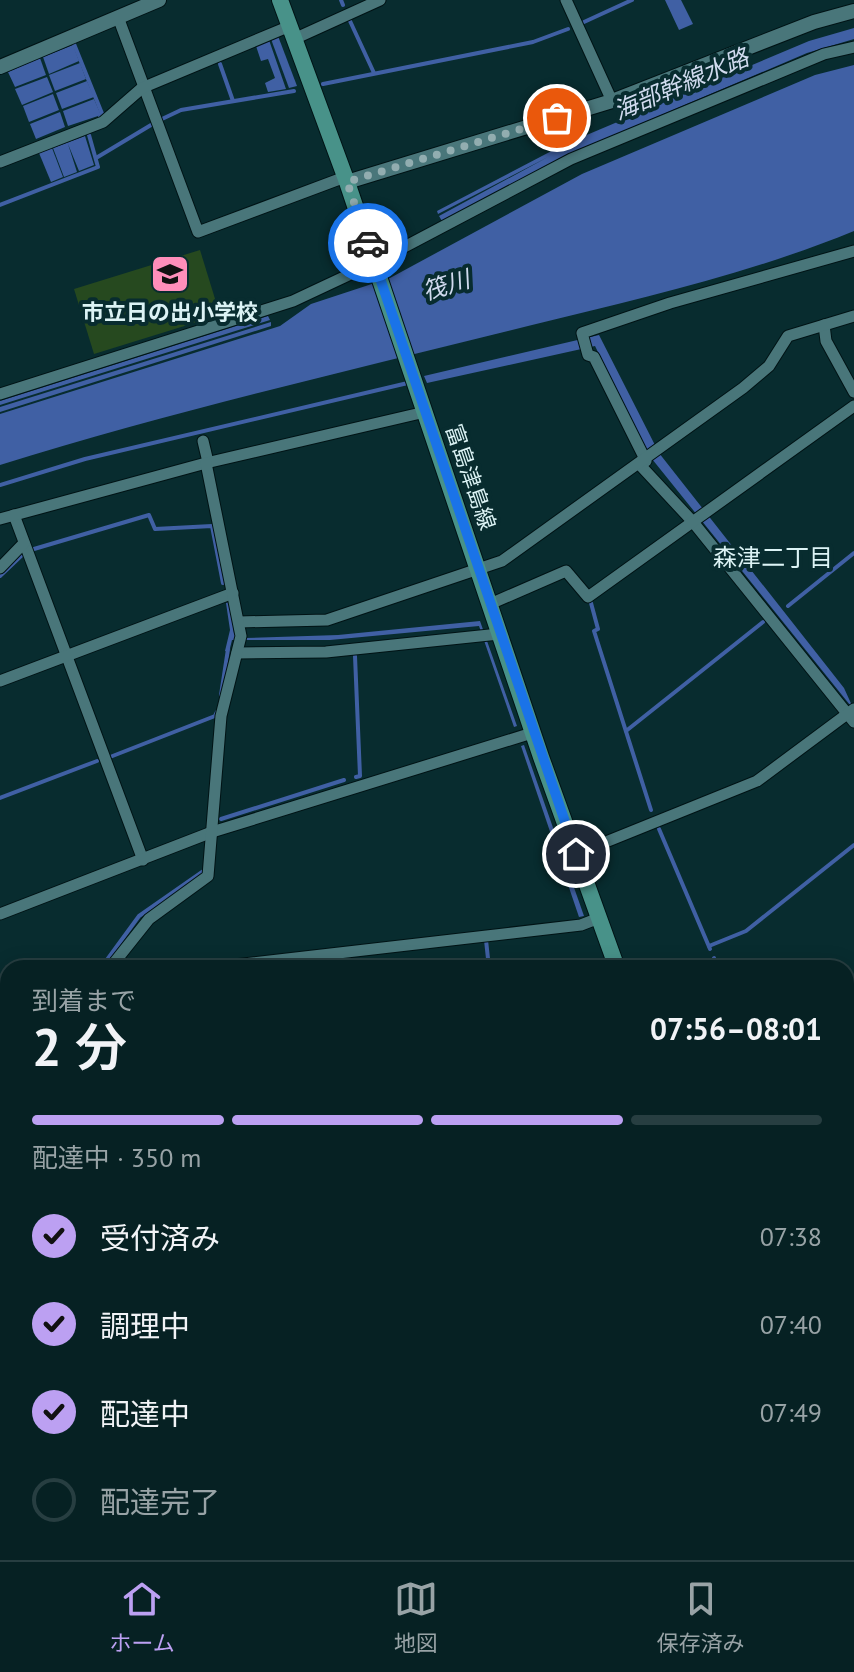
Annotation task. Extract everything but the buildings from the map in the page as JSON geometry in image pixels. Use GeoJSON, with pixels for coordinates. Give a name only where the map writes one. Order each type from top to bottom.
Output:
{"type":"FeatureCollection","features":[{"type":"Feature","properties":{"kind":"main road","name":"富島津島線"},"geometry":{"type":"LineString","coordinates":[[280,0],[346,179],[479,570],[490,604],[489,635],[532,733],[614,960]]}},
{"type":"Feature","properties":{"kind":"street"},"geometry":{"type":"LineString","coordinates":[[0,67],[159,0]]}},
{"type":"Feature","properties":{"kind":"street"},"geometry":{"type":"LineString","coordinates":[[0,162],[103,122],[142,88],[380,0]]}},
{"type":"Feature","properties":{"kind":"street"},"geometry":{"type":"LineString","coordinates":[[566,0],[612,101]]}},
{"type":"Feature","properties":{"kind":"street"},"geometry":{"type":"LineString","coordinates":[[118,17],[198,232],[346,179],[612,101],[814,22],[854,11]]}},
{"type":"Feature","properties":{"kind":"street"},"geometry":{"type":"LineString","coordinates":[[0,394],[293,301],[377,270],[571,159],[824,54],[854,47]]}},
{"type":"Feature","properties":{"kind":"street"},"geometry":{"type":"LineString","coordinates":[[576,854],[757,781],[852,714],[699,518],[648,459],[594,357],[587,350],[582,333],[670,303],[854,251]]}},
{"type":"Feature","properties":{"kind":"street"},"geometry":{"type":"LineString","coordinates":[[239,622],[327,620],[479,570],[525,548],[769,366],[788,336],[854,316]]}},
{"type":"Feature","properties":{"kind":"street"},"geometry":{"type":"LineString","coordinates":[[824,325],[826,341],[854,392]]}},
{"type":"Feature","properties":{"kind":"street"},"geometry":{"type":"LineString","coordinates":[[0,519],[423,404]]}},
{"type":"Feature","properties":{"kind":"street"},"geometry":{"type":"LineString","coordinates":[[490,604],[566,571],[588,597],[854,406]]}},
{"type":"Feature","properties":{"kind":"street"},"geometry":{"type":"LineString","coordinates":[[116,960],[149,919],[208,876],[221,716],[240,644],[239,622],[203,441]]}},
{"type":"Feature","properties":{"kind":"street"},"geometry":{"type":"LineString","coordinates":[[14,515],[143,860]]}},
{"type":"Feature","properties":{"kind":"street"},"geometry":{"type":"LineString","coordinates":[[0,568],[24,543]]}},
{"type":"Feature","properties":{"kind":"street"},"geometry":{"type":"LineString","coordinates":[[0,681],[233,593]]}},
{"type":"Feature","properties":{"kind":"street"},"geometry":{"type":"LineString","coordinates":[[240,644],[326,652],[489,635]]}},
{"type":"Feature","properties":{"kind":"street"},"geometry":{"type":"LineString","coordinates":[[0,914],[212,832],[532,733]]}},
{"type":"Feature","properties":{"kind":"street"},"geometry":{"type":"LineString","coordinates":[[314,960],[581,925],[599,918]]}},
{"type":"Feature","properties":{"kind":"green space"},"geometry":{"type":"Polygon","coordinates":[[[200,250],[220,315],[94,354],[74,289],[200,250]]]}},
{"type":"Feature","properties":{"kind":"water"},"geometry":{"type":"Polygon","coordinates":[[[665,0],[681,0],[693,24],[679,30],[665,0]]]}},
{"type":"Feature","properties":{"kind":"water"},"geometry":{"type":"Polygon","coordinates":[[[854,28],[854,39],[807,53],[567,155],[442,221],[439,216],[548,157],[438,214],[437,211],[563,145],[809,41],[854,28]]]}},
{"type":"Feature","properties":{"kind":"water"},"geometry":{"type":"Polygon","coordinates":[[[278,36],[297,86],[289,88],[271,39],[278,36]]]}},
{"type":"Feature","properties":{"kind":"water"},"geometry":{"type":"Polygon","coordinates":[[[269,40],[286,89],[268,92],[265,83],[275,78],[268,59],[261,61],[256,46],[269,40]]]}},
{"type":"Feature","properties":{"kind":"water"},"geometry":{"type":"Polygon","coordinates":[[[73,45],[79,61],[49,74],[43,57],[73,45]]]}},
{"type":"Feature","properties":{"kind":"water"},"geometry":{"type":"Polygon","coordinates":[[[40,58],[46,75],[15,87],[8,72],[40,58]]]}},
{"type":"Feature","properties":{"kind":"water"},"geometry":{"type":"Polygon","coordinates":[[[80,63],[86,79],[55,91],[49,75],[80,63]]]}},
{"type":"Feature","properties":{"kind":"water","name":"筏川"},"geometry":{"type":"Polygon","coordinates":[[[854,65],[854,231],[774,260],[693,284],[197,409],[0,465],[0,414],[280,326],[311,304],[390,278],[582,174],[815,75],[854,65]]]}},
{"type":"Feature","properties":{"kind":"water"},"geometry":{"type":"Polygon","coordinates":[[[47,77],[53,92],[22,105],[15,89],[47,77]]]}},
{"type":"Feature","properties":{"kind":"water"},"geometry":{"type":"Polygon","coordinates":[[[87,81],[94,97],[62,109],[56,93],[87,81]]]}},
{"type":"Feature","properties":{"kind":"water"},"geometry":{"type":"Polygon","coordinates":[[[53,94],[59,110],[29,122],[23,106],[53,94]]]}},
{"type":"Feature","properties":{"kind":"water"},"geometry":{"type":"Polygon","coordinates":[[[94,99],[101,115],[68,126],[63,111],[94,99]]]}},
{"type":"Feature","properties":{"kind":"water"},"geometry":{"type":"Polygon","coordinates":[[[60,112],[65,127],[36,139],[30,124],[60,112]]]}},
{"type":"Feature","properties":{"kind":"water"},"geometry":{"type":"Polygon","coordinates":[[[85,136],[94,165],[79,171],[68,144],[77,172],[64,177],[53,148],[85,136]]]}},
{"type":"Feature","properties":{"kind":"water"},"geometry":{"type":"Polygon","coordinates":[[[52,148],[63,177],[51,182],[39,153],[52,148]]]}},
{"type":"Feature","properties":{"kind":"water"},"geometry":{"type":"Polygon","coordinates":[[[268,316],[270,320],[0,405],[0,401],[268,316]]]}},
{"type":"Feature","properties":{"kind":"water"},"geometry":{"type":"Polygon","coordinates":[[[271,322],[271,326],[0,412],[0,407],[271,322]]]}},
{"type":"Feature","properties":{"kind":"water"},"geometry":{"type":"Polygon","coordinates":[[[599,335],[659,453],[844,688],[854,710],[648,454],[595,346],[427,383],[424,376],[599,335]]]}},
{"type":"Feature","properties":{"kind":"water"},"geometry":{"type":"Polygon","coordinates":[[[230,602],[234,633],[245,638],[338,635],[480,621],[517,726],[514,727],[479,626],[330,640],[232,640],[229,652],[225,651],[230,630],[226,603],[230,602]]]}},
{"type":"Feature","properties":{"kind":"water"},"geometry":{"type":"Polygon","coordinates":[[[524,745],[584,916],[579,917],[521,746],[524,745]]]}},
{"type":"Feature","properties":{"kind":"waterway"},"geometry":{"type":"LineString","coordinates":[[341,0],[343,5]]}},
{"type":"Feature","properties":{"kind":"waterway"},"geometry":{"type":"LineString","coordinates":[[584,22],[632,0]]}},
{"type":"Feature","properties":{"kind":"waterway"},"geometry":{"type":"LineString","coordinates":[[350,21],[374,73]]}},
{"type":"Feature","properties":{"kind":"waterway"},"geometry":{"type":"LineString","coordinates":[[323,84],[533,42],[568,29]]}},
{"type":"Feature","properties":{"kind":"waterway"},"geometry":{"type":"LineString","coordinates":[[74,44],[103,116],[100,117]]}},
{"type":"Feature","properties":{"kind":"waterway"},"geometry":{"type":"LineString","coordinates":[[220,64],[233,101]]}},
{"type":"Feature","properties":{"kind":"waterway"},"geometry":{"type":"LineString","coordinates":[[162,119],[181,110],[294,91]]}},
{"type":"Feature","properties":{"kind":"waterway"},"geometry":{"type":"LineString","coordinates":[[96,158],[151,125]]}},
{"type":"Feature","properties":{"kind":"waterway"},"geometry":{"type":"LineString","coordinates":[[0,205],[98,167],[89,135]]}},
{"type":"Feature","properties":{"kind":"waterway"},"geometry":{"type":"LineString","coordinates":[[0,485],[85,459],[412,382]]}},
{"type":"Feature","properties":{"kind":"waterway"},"geometry":{"type":"LineString","coordinates":[[34,549],[149,515],[155,529],[212,526],[223,583]]}},
{"type":"Feature","properties":{"kind":"waterway"},"geometry":{"type":"LineString","coordinates":[[788,606],[854,553]]}},
{"type":"Feature","properties":{"kind":"waterway"},"geometry":{"type":"LineString","coordinates":[[0,576],[21,556]]}},
{"type":"Feature","properties":{"kind":"waterway"},"geometry":{"type":"LineString","coordinates":[[591,603],[598,629],[594,631],[651,810]]}},
{"type":"Feature","properties":{"kind":"waterway"},"geometry":{"type":"LineString","coordinates":[[626,731],[763,622]]}},
{"type":"Feature","properties":{"kind":"waterway"},"geometry":{"type":"LineString","coordinates":[[221,695],[228,649]]}},
{"type":"Feature","properties":{"kind":"waterway"},"geometry":{"type":"LineString","coordinates":[[355,656],[360,776],[356,777]]}},
{"type":"Feature","properties":{"kind":"waterway"},"geometry":{"type":"LineString","coordinates":[[110,757],[215,716],[217,712]]}},
{"type":"Feature","properties":{"kind":"waterway"},"geometry":{"type":"LineString","coordinates":[[0,798],[97,761]]}},
{"type":"Feature","properties":{"kind":"waterway"},"geometry":{"type":"LineString","coordinates":[[221,819],[344,780]]}},
{"type":"Feature","properties":{"kind":"waterway"},"geometry":{"type":"LineString","coordinates":[[659,829],[710,949]]}},
{"type":"Feature","properties":{"kind":"waterway"},"geometry":{"type":"LineString","coordinates":[[709,946],[746,931],[854,845]]}},
{"type":"Feature","properties":{"kind":"waterway"},"geometry":{"type":"LineString","coordinates":[[107,960],[139,916],[205,870]]}},
{"type":"Feature","properties":{"kind":"waterway"},"geometry":{"type":"LineString","coordinates":[[486,940],[488,960]]}},
{"type":"Feature","properties":{"kind":"way so far"},"geometry":{"type":"LineString","coordinates":[[368,243],[347,182],[557,118]]}},
{"type":"Feature","properties":{"kind":"place","name":"市立日の出小学校"},"geometry":{"type":"Point","coordinates":[170,274]}},
{"type":"Feature","properties":{"kind":"district","name":"森津二丁目"},"geometry":{"type":"Point","coordinates":[773,557]}},
{"type":"Feature","properties":{"kind":"route"},"geometry":{"type":"LineString","coordinates":[[368,243],[532,733],[576,854]]}},
{"type":"Feature","properties":{"kind":"water label","name":"海部幹線水路"},"geometry":{"type":"Point","coordinates":[681,84]}}]}
